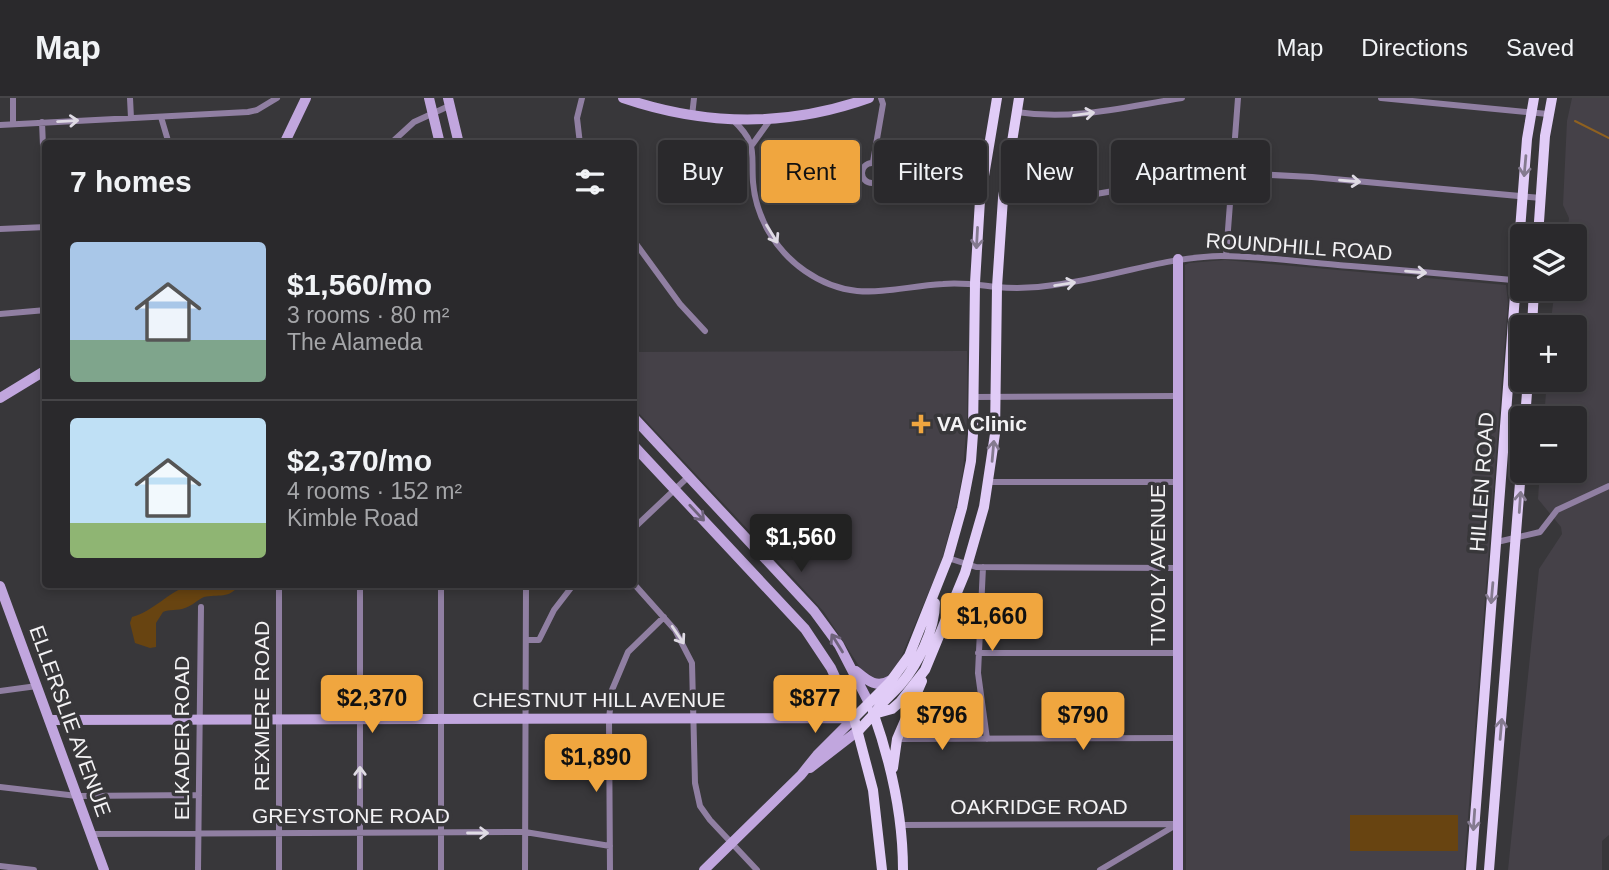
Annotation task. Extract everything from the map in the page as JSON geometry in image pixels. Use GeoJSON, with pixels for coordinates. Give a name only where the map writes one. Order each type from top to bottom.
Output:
{"type":"FeatureCollection","features":[{"type":"Feature","properties":{"kind":"main road"},"geometry":{"type":"LineString","coordinates":[[859,730],[909,656],[948,558],[970,469],[980,200],[997,98]]}},
{"type":"Feature","properties":{"kind":"main road"},"geometry":{"type":"LineString","coordinates":[[1012,140],[1019,98]]}},
{"type":"Feature","properties":{"kind":"main road","name":"HILLEN ROAD"},"geometry":{"type":"LineString","coordinates":[[1521,224],[1534,98]]}},
{"type":"Feature","properties":{"kind":"main road"},"geometry":{"type":"LineString","coordinates":[[1539,224],[1548,114],[1552,98]]}},
{"type":"Feature","properties":{"kind":"main road"},"geometry":{"type":"LineString","coordinates":[[893,781],[897,739],[968,565],[990,482],[1003,203]]}},
{"type":"Feature","properties":{"kind":"main road","name":"HILLEN ROAD"},"geometry":{"type":"LineString","coordinates":[[1471,870],[1517,301]]}},
{"type":"Feature","properties":{"kind":"main road","name":"HILLEN ROAD"},"geometry":{"type":"LineString","coordinates":[[1489,870],[1520,483]]}},
{"type":"Feature","properties":{"kind":"main road"},"geometry":{"type":"LineString","coordinates":[[882,870],[879,828],[870,774],[855,718],[871,709],[900,685],[916,660],[934,616],[934,597]]}},
{"type":"Feature","properties":{"kind":"main road"},"geometry":{"type":"LineString","coordinates":[[871,709],[892,709],[913,687],[931,658]]}},
{"type":"Feature","properties":{"kind":"main road"},"geometry":{"type":"LineString","coordinates":[[870,774],[867,734],[871,709]]}},
{"type":"Feature","properties":{"kind":"main road"},"geometry":{"type":"LineString","coordinates":[[871,709],[893,781],[901,825],[903,870]]}},
{"type":"Feature","properties":{"kind":"street"},"geometry":{"type":"LineString","coordinates":[[13,98],[13,124]]}},
{"type":"Feature","properties":{"kind":"street"},"geometry":{"type":"LineString","coordinates":[[130,98],[131,118]]}},
{"type":"Feature","properties":{"kind":"street"},"geometry":{"type":"LineString","coordinates":[[0,125],[248,112],[257,110],[277,98]]}},
{"type":"Feature","properties":{"kind":"street"},"geometry":{"type":"LineString","coordinates":[[286,140],[306,98]]}},
{"type":"Feature","properties":{"kind":"street"},"geometry":{"type":"LineString","coordinates":[[429,98],[439,140]]}},
{"type":"Feature","properties":{"kind":"street"},"geometry":{"type":"LineString","coordinates":[[580,140],[577,118],[582,98]]}},
{"type":"Feature","properties":{"kind":"street"},"geometry":{"type":"LineString","coordinates":[[623,98],[692,116],[733,120],[770,120],[816,114],[869,98]]}},
{"type":"Feature","properties":{"kind":"street"},"geometry":{"type":"LineString","coordinates":[[692,116],[694,98]]}},
{"type":"Feature","properties":{"kind":"street"},"geometry":{"type":"LineString","coordinates":[[873,162],[883,104],[881,98]]}},
{"type":"Feature","properties":{"kind":"street"},"geometry":{"type":"LineString","coordinates":[[1016,112],[1074,116],[1182,98]]}},
{"type":"Feature","properties":{"kind":"street"},"geometry":{"type":"LineString","coordinates":[[1235,140],[1238,98]]}},
{"type":"Feature","properties":{"kind":"street"},"geometry":{"type":"LineString","coordinates":[[1381,98],[1548,114]]}},
{"type":"Feature","properties":{"kind":"street"},"geometry":{"type":"LineString","coordinates":[[394,140],[414,122],[432,114],[448,102],[458,140]]}},
{"type":"Feature","properties":{"kind":"street"},"geometry":{"type":"LineString","coordinates":[[161,117],[168,140]]}},
{"type":"Feature","properties":{"kind":"street"},"geometry":{"type":"LineString","coordinates":[[733,120],[752,145],[770,120]]}},
{"type":"Feature","properties":{"kind":"street"},"geometry":{"type":"LineString","coordinates":[[42,122],[43,140]]}},
{"type":"Feature","properties":{"kind":"street","name":"ROUNDHILL ROAD"},"geometry":{"type":"LineString","coordinates":[[752,145],[755,191],[766,226],[789,258],[816,278],[850,290],[878,293],[917,286],[975,283],[997,287],[1053,285],[1178,259],[1226,256],[1510,280]]}},
{"type":"Feature","properties":{"kind":"street"},"geometry":{"type":"LineString","coordinates":[[1270,175],[1541,198]]}},
{"type":"Feature","properties":{"kind":"street"},"geometry":{"type":"LineString","coordinates":[[1226,256],[1230,203]]}},
{"type":"Feature","properties":{"kind":"street"},"geometry":{"type":"LineString","coordinates":[[0,229],[42,227]]}},
{"type":"Feature","properties":{"kind":"street"},"geometry":{"type":"LineString","coordinates":[[637,244],[680,304],[705,331]]}},
{"type":"Feature","properties":{"kind":"street","name":"TIVOLY AVENUE"},"geometry":{"type":"LineString","coordinates":[[1178,259],[1178,870]]}},
{"type":"Feature","properties":{"kind":"street"},"geometry":{"type":"LineString","coordinates":[[0,314],[42,310]]}},
{"type":"Feature","properties":{"kind":"street"},"geometry":{"type":"LineString","coordinates":[[0,398],[42,372]]}},
{"type":"Feature","properties":{"kind":"street"},"geometry":{"type":"LineString","coordinates":[[972,397],[1178,396]]}},
{"type":"Feature","properties":{"kind":"street"},"geometry":{"type":"LineString","coordinates":[[637,421],[814,611],[851,667],[871,709]]}},
{"type":"Feature","properties":{"kind":"street"},"geometry":{"type":"LineString","coordinates":[[637,449],[805,629],[831,668],[855,718],[704,870]]}},
{"type":"Feature","properties":{"kind":"street"},"geometry":{"type":"LineString","coordinates":[[637,525],[688,477]]}},
{"type":"Feature","properties":{"kind":"street"},"geometry":{"type":"LineString","coordinates":[[990,482],[1178,482]]}},
{"type":"Feature","properties":{"kind":"street"},"geometry":{"type":"LineString","coordinates":[[1497,542],[1540,532],[1557,510],[1609,486]]}},
{"type":"Feature","properties":{"kind":"street"},"geometry":{"type":"LineString","coordinates":[[948,558],[983,568],[1178,568]]}},
{"type":"Feature","properties":{"kind":"street"},"geometry":{"type":"LineString","coordinates":[[983,568],[978,653],[979,687],[987,739]]}},
{"type":"Feature","properties":{"kind":"street","name":"ELLERSLIE AVENUE"},"geometry":{"type":"LineString","coordinates":[[0,586],[104,870]]}},
{"type":"Feature","properties":{"kind":"street"},"geometry":{"type":"LineString","coordinates":[[637,587],[681,638],[692,663],[695,783],[698,802],[704,814],[757,870]]}},
{"type":"Feature","properties":{"kind":"street","name":"REXMERE ROAD"},"geometry":{"type":"LineString","coordinates":[[279,588],[279,870]]}},
{"type":"Feature","properties":{"kind":"street"},"geometry":{"type":"LineString","coordinates":[[360,588],[360,870]]}},
{"type":"Feature","properties":{"kind":"street"},"geometry":{"type":"LineString","coordinates":[[441,588],[441,870]]}},
{"type":"Feature","properties":{"kind":"street"},"geometry":{"type":"LineString","coordinates":[[525,870],[526,588]]}},
{"type":"Feature","properties":{"kind":"street"},"geometry":{"type":"LineString","coordinates":[[526,640],[538,640],[554,610],[571,588]]}},
{"type":"Feature","properties":{"kind":"street","name":"ELKADER ROAD"},"geometry":{"type":"LineString","coordinates":[[198,870],[201,607]]}},
{"type":"Feature","properties":{"kind":"street"},"geometry":{"type":"LineString","coordinates":[[610,870],[609,719],[612,690],[623,662],[641,639],[664,617]]}},
{"type":"Feature","properties":{"kind":"street"},"geometry":{"type":"LineString","coordinates":[[978,653],[1178,653]]}},
{"type":"Feature","properties":{"kind":"street"},"geometry":{"type":"LineString","coordinates":[[851,667],[879,685],[896,675]]}},
{"type":"Feature","properties":{"kind":"street"},"geometry":{"type":"LineString","coordinates":[[0,691],[37,686]]}},
{"type":"Feature","properties":{"kind":"street","name":"CHESTNUT HILL AVENUE"},"geometry":{"type":"LineString","coordinates":[[49,720],[855,718]]}},
{"type":"Feature","properties":{"kind":"street"},"geometry":{"type":"LineString","coordinates":[[801,775],[859,730]]}},
{"type":"Feature","properties":{"kind":"street"},"geometry":{"type":"LineString","coordinates":[[897,739],[1178,738]]}},
{"type":"Feature","properties":{"kind":"street"},"geometry":{"type":"LineString","coordinates":[[0,787],[77,796],[199,795]]}},
{"type":"Feature","properties":{"kind":"street"},"geometry":{"type":"LineString","coordinates":[[1100,870],[1178,824]]}},
{"type":"Feature","properties":{"kind":"street","name":"OAKRIDGE ROAD"},"geometry":{"type":"LineString","coordinates":[[901,825],[1178,824]]}},
{"type":"Feature","properties":{"kind":"street","name":"GREYSTONE ROAD"},"geometry":{"type":"LineString","coordinates":[[91,834],[525,832],[610,846]]}},
{"type":"Feature","properties":{"kind":"street"},"geometry":{"type":"LineString","coordinates":[[0,866],[34,870]]}},
{"type":"Feature","properties":{"kind":"shaded area"},"geometry":{"type":"Polygon","coordinates":[[[1572,98],[1609,98],[1609,835],[1602,841],[1602,870],[1508,870],[1539,569],[1562,534],[1561,527],[1538,499],[1539,483],[1587,483],[1587,406],[1545,406],[1546,392],[1587,392],[1587,315],[1552,315],[1553,301],[1587,301],[1587,224],[1568,224],[1569,218],[1563,205],[1567,121],[1572,98]]]}},
{"type":"Feature","properties":{"kind":"shaded area"},"geometry":{"type":"Polygon","coordinates":[[[1225,260],[1506,285],[1508,303],[1464,870],[1186,870],[1185,265],[1225,260]]]}},
{"type":"Feature","properties":{"kind":"shaded area"},"geometry":{"type":"Polygon","coordinates":[[[967,351],[967,418],[958,499],[941,563],[899,662],[885,679],[876,679],[861,669],[824,612],[637,411],[637,352],[967,351]]]}},
{"type":"Feature","properties":{"kind":"shaded area"},"geometry":{"type":"Polygon","coordinates":[[[184,588],[236,588],[228,594],[204,597],[188,607],[163,612],[156,623],[156,647],[150,648],[135,643],[130,623],[132,617],[184,588]]]}},
{"type":"Feature","properties":{"kind":"shaded area"},"geometry":{"type":"Polygon","coordinates":[[[1350,815],[1458,815],[1458,851],[1350,851],[1350,815]]]}},
{"type":"Feature","properties":{"kind":"waterway"},"geometry":{"type":"LineString","coordinates":[[1575,121],[1609,138]]}},
{"type":"Feature","properties":{"kind":"place","name":"VA Clinic"},"geometry":{"type":"Point","coordinates":[921,424]}}]}
